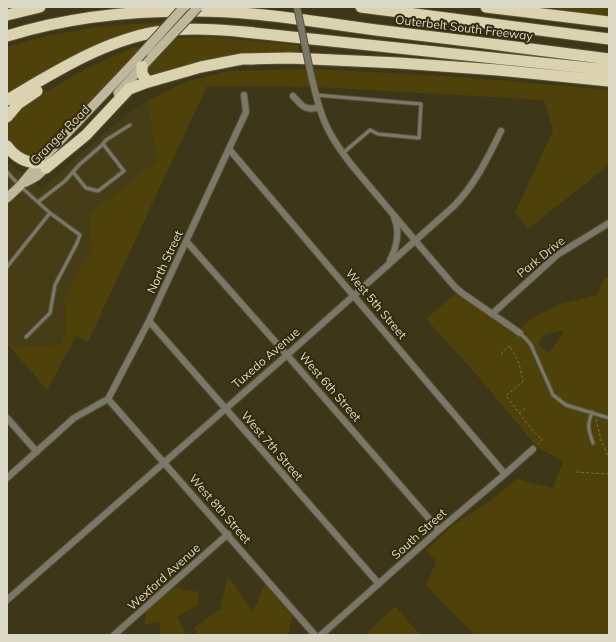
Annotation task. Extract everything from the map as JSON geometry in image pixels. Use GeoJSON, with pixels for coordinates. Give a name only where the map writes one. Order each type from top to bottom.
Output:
{"type":"FeatureCollection","features":[{"type":"Feature","properties":{"kind":"highway"},"geometry":{"type":"LineString","coordinates":[[7,15],[40,7]]}},
{"type":"Feature","properties":{"kind":"highway","name":"Outerbelt South Freeway"},"geometry":{"type":"LineString","coordinates":[[361,7],[609,39]]}},
{"type":"Feature","properties":{"kind":"highway"},"geometry":{"type":"LineString","coordinates":[[486,7],[609,22]]}},
{"type":"Feature","properties":{"kind":"highway","name":"Outerbelt South Freeway"},"geometry":{"type":"LineString","coordinates":[[7,36],[60,24],[111,15],[203,11],[273,17],[609,59]]}},
{"type":"Feature","properties":{"kind":"highway"},"geometry":{"type":"LineString","coordinates":[[7,100],[88,56],[122,41],[156,32],[182,29],[208,29],[245,32],[609,70]]}},
{"type":"Feature","properties":{"kind":"highway"},"geometry":{"type":"LineString","coordinates":[[7,117],[24,99],[71,72],[88,56]]}},
{"type":"Feature","properties":{"kind":"highway"},"geometry":{"type":"LineString","coordinates":[[7,146],[13,153],[26,162],[43,165],[86,135],[126,92],[133,87],[222,62],[242,59],[276,58],[450,66],[609,81]]}},
{"type":"Feature","properties":{"kind":"highway"},"geometry":{"type":"LineString","coordinates":[[140,62],[142,74],[148,82]]}},
{"type":"Feature","properties":{"kind":"main road","name":"Granger Road"},"geometry":{"type":"LineString","coordinates":[[7,197],[43,165],[140,62],[184,7]]}},
{"type":"Feature","properties":{"kind":"main road","name":"Granger Road"},"geometry":{"type":"LineString","coordinates":[[140,62],[152,56],[198,7]]}},
{"type":"Feature","properties":{"kind":"street"},"geometry":{"type":"LineString","coordinates":[[297,7],[319,107],[329,132],[343,153],[415,241],[455,286],[520,333]]}},
{"type":"Feature","properties":{"kind":"street","name":"North Street"},"geometry":{"type":"LineString","coordinates":[[108,399],[149,322],[246,112],[244,95]]}},
{"type":"Feature","properties":{"kind":"street"},"geometry":{"type":"LineString","coordinates":[[293,96],[304,108],[310,110],[319,107]]}},
{"type":"Feature","properties":{"kind":"street","name":"Tuxedo Avenue"},"geometry":{"type":"LineString","coordinates":[[7,600],[287,355],[465,195],[481,172],[501,131]]}},
{"type":"Feature","properties":{"kind":"street","name":"West 5th Street"},"geometry":{"type":"LineString","coordinates":[[229,149],[505,474]]}},
{"type":"Feature","properties":{"kind":"street"},"geometry":{"type":"LineString","coordinates":[[385,267],[395,250],[397,241],[395,220],[390,211]]}},
{"type":"Feature","properties":{"kind":"street","name":"Park Drive"},"geometry":{"type":"LineString","coordinates":[[492,314],[557,255],[609,223]]}},
{"type":"Feature","properties":{"kind":"street","name":"West 6th Street"},"geometry":{"type":"LineString","coordinates":[[186,242],[287,355],[439,530]]}},
{"type":"Feature","properties":{"kind":"street","name":"West 7th Street"},"geometry":{"type":"LineString","coordinates":[[149,322],[379,584]]}},
{"type":"Feature","properties":{"kind":"street"},"geometry":{"type":"LineString","coordinates":[[7,478],[74,418],[108,399]]}},
{"type":"Feature","properties":{"kind":"street","name":"West 8th Street"},"geometry":{"type":"LineString","coordinates":[[108,399],[315,635]]}},
{"type":"Feature","properties":{"kind":"street"},"geometry":{"type":"LineString","coordinates":[[7,418],[37,452]]}},
{"type":"Feature","properties":{"kind":"street","name":"South Street"},"geometry":{"type":"LineString","coordinates":[[320,635],[534,448]]}},
{"type":"Feature","properties":{"kind":"street","name":"Wexford Avenue"},"geometry":{"type":"LineString","coordinates":[[114,635],[228,534]]}},
{"type":"Feature","properties":{"kind":"lane"},"geometry":{"type":"LineString","coordinates":[[316,95],[422,104],[419,138],[378,134],[370,130],[343,153]]}},
{"type":"Feature","properties":{"kind":"lane"},"geometry":{"type":"LineString","coordinates":[[38,202],[65,181],[106,140],[130,125]]}},
{"type":"Feature","properties":{"kind":"lane"},"geometry":{"type":"LineString","coordinates":[[73,172],[86,188],[98,191],[124,171],[103,144]]}},
{"type":"Feature","properties":{"kind":"lane"},"geometry":{"type":"LineString","coordinates":[[7,173],[50,213],[80,235],[55,285],[50,313],[26,337]]}},
{"type":"Feature","properties":{"kind":"lane"},"geometry":{"type":"LineString","coordinates":[[7,267],[50,213]]}},
{"type":"Feature","properties":{"kind":"lane"},"geometry":{"type":"LineString","coordinates":[[520,333],[531,345],[553,395],[566,405],[609,418]]}},
{"type":"Feature","properties":{"kind":"lane"},"geometry":{"type":"LineString","coordinates":[[592,412],[588,430],[593,443]]}},
{"type":"Feature","properties":{"kind":"path"},"geometry":{"type":"LineString","coordinates":[[501,355],[503,351],[510,346],[519,363],[523,382],[506,396],[518,413],[542,439],[534,448]]}},
{"type":"Feature","properties":{"kind":"path"},"geometry":{"type":"LineString","coordinates":[[518,413],[527,406]]}},
{"type":"Feature","properties":{"kind":"path"},"geometry":{"type":"LineString","coordinates":[[596,419],[601,440],[609,458]]}},
{"type":"Feature","properties":{"kind":"path"},"geometry":{"type":"LineString","coordinates":[[576,472],[609,473]]}},
{"type":"Feature","properties":{"kind":"shaded area"},"geometry":{"type":"Polygon","coordinates":[[[541,7],[609,7],[609,16],[541,7]]]}},
{"type":"Feature","properties":{"kind":"shaded area"},"geometry":{"type":"Polygon","coordinates":[[[163,23],[157,29],[7,94],[7,47],[45,36],[84,29],[124,24],[163,23]]]}},
{"type":"Feature","properties":{"kind":"shaded area"},"geometry":{"type":"Polygon","coordinates":[[[213,37],[298,45],[300,54],[273,53],[211,58],[180,68],[138,91],[105,118],[103,116],[176,38],[213,37]]]}},
{"type":"Feature","properties":{"kind":"shaded area"},"geometry":{"type":"Polygon","coordinates":[[[134,47],[141,47],[42,154],[33,156],[23,155],[12,146],[7,136],[7,128],[10,119],[18,108],[87,68],[134,47]]]}},
{"type":"Feature","properties":{"kind":"shaded area"},"geometry":{"type":"Polygon","coordinates":[[[309,69],[459,77],[609,90],[609,165],[528,229],[515,213],[553,130],[544,100],[314,87],[207,86],[88,342],[76,336],[47,390],[10,347],[60,344],[66,330],[64,299],[91,247],[89,215],[157,161],[147,101],[185,82],[228,71],[309,69]]]}},
{"type":"Feature","properties":{"kind":"shaded area"},"geometry":{"type":"Polygon","coordinates":[[[147,101],[158,161],[89,215],[91,247],[64,299],[66,330],[59,344],[10,347],[7,345],[7,162],[42,188],[117,122],[147,101]]]}},
{"type":"Feature","properties":{"kind":"shaded area"},"geometry":{"type":"Polygon","coordinates":[[[609,277],[609,635],[458,635],[474,633],[456,617],[426,585],[436,562],[426,550],[452,526],[492,499],[517,479],[553,488],[563,461],[538,448],[481,380],[426,319],[457,292],[518,332],[529,320],[560,304],[597,295],[605,278],[609,277]],[[564,331],[543,335],[538,345],[549,353],[564,331]]]}},
{"type":"Feature","properties":{"kind":"shaded area"},"geometry":{"type":"Polygon","coordinates":[[[228,576],[253,612],[265,584],[292,616],[289,634],[303,635],[199,635],[194,628],[220,609],[228,576]]]}},
{"type":"Feature","properties":{"kind":"shaded area"},"geometry":{"type":"Polygon","coordinates":[[[151,587],[178,588],[199,592],[198,605],[177,617],[186,633],[183,635],[160,635],[160,622],[144,625],[151,587]]]}},
{"type":"Feature","properties":{"kind":"shaded area"},"geometry":{"type":"Polygon","coordinates":[[[395,606],[420,635],[365,635],[395,606]]]}}]}
